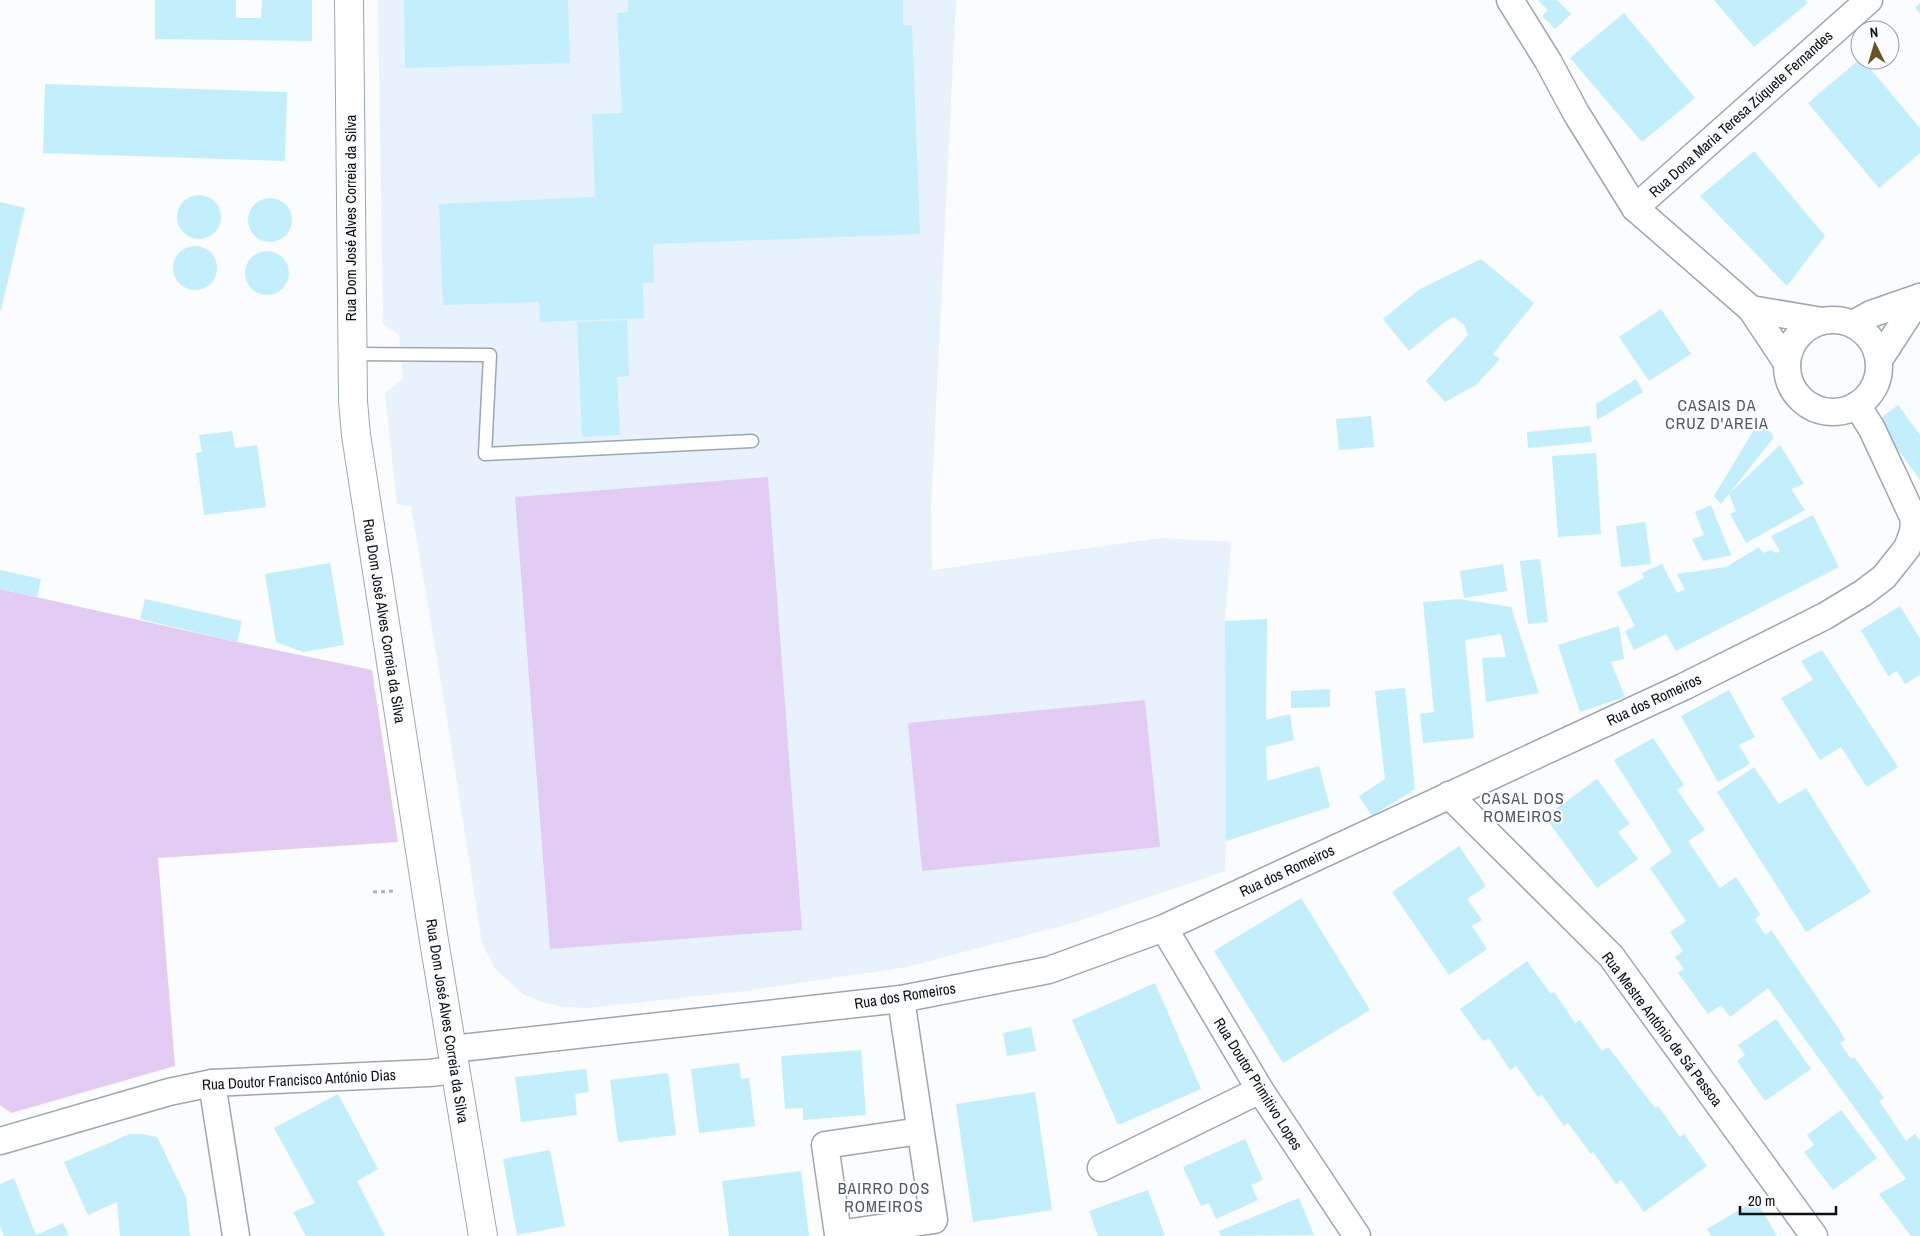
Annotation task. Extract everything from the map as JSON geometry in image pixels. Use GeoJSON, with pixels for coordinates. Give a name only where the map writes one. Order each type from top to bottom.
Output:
{"type":"FeatureCollection","features":[{"type":"Feature","properties":{"kind":"main road","name":"Rua Dom José Alves Correia da Silva"},"geometry":{"type":"LineString","coordinates":[[349,0],[353,401],[359,459],[453,1060],[483,1236]]}},
{"type":"Feature","properties":{"kind":"street"},"geometry":{"type":"LineString","coordinates":[[1510,0],[1548,60],[1576,113],[1635,208],[1751,309],[1787,363],[1791,384],[1804,401],[1816,408],[1830,412],[1844,410],[1857,405],[1874,386],[1878,373],[1878,360],[1874,346],[1866,333],[1853,324],[1838,320],[1822,321],[1751,309]]}},
{"type":"Feature","properties":{"kind":"street","name":"Rua Dona Maria Teresa Zúquete Fernandes"},"geometry":{"type":"LineString","coordinates":[[1635,208],[1869,0]]}},
{"type":"Feature","properties":{"kind":"street"},"geometry":{"type":"LineString","coordinates":[[1853,324],[1871,314],[1920,297]]}},
{"type":"Feature","properties":{"kind":"street"},"geometry":{"type":"LineString","coordinates":[[1878,360],[1920,297]]}},
{"type":"Feature","properties":{"kind":"street"},"geometry":{"type":"LineString","coordinates":[[1787,363],[1790,350],[1797,337],[1807,327],[1822,321]]}},
{"type":"Feature","properties":{"kind":"street","name":"Rua dos Romeiros"},"geometry":{"type":"LineString","coordinates":[[453,1060],[901,999],[1049,970],[1164,928],[1683,688],[1825,616],[1863,594],[1884,577],[1907,548],[1913,532],[1914,519],[1872,429],[1857,405]]}},
{"type":"Feature","properties":{"kind":"street","name":"Rua Mestre António de Sá Pessoa"},"geometry":{"type":"LineString","coordinates":[[1450,795],[1611,956],[1814,1236]]}},
{"type":"Feature","properties":{"kind":"street","name":"Rua Doutor Primitivo Lopes"},"geometry":{"type":"LineString","coordinates":[[1164,928],[1260,1090],[1357,1236]]}},
{"type":"Feature","properties":{"kind":"street"},"geometry":{"type":"LineString","coordinates":[[901,999],[934,1220],[838,1234],[825,1145],[920,1131]]}},
{"type":"Feature","properties":{"kind":"street","name":"Rua Doutor Francisco António Dias"},"geometry":{"type":"LineString","coordinates":[[0,1141],[169,1092],[212,1083],[429,1073],[453,1060]]}},
{"type":"Feature","properties":{"kind":"street"},"geometry":{"type":"LineString","coordinates":[[212,1083],[236,1236]]}},
{"type":"Feature","properties":{"kind":"street"},"geometry":{"type":"LineString","coordinates":[[1102,1168],[1260,1090]]}},
{"type":"Feature","properties":{"kind":"lane"},"geometry":{"type":"LineString","coordinates":[[353,354],[490,355],[485,454],[752,441]]}},
{"type":"Feature","properties":{"kind":"path"},"geometry":{"type":"LineString","coordinates":[[373,892],[401,890]]}},
{"type":"Feature","properties":{"kind":"shaded area"},"geometry":{"type":"Polygon","coordinates":[[[378,0],[956,0],[931,509],[932,570],[1161,538],[1231,542],[1225,621],[1225,871],[1076,922],[907,967],[746,991],[588,1008],[564,1007],[541,1002],[523,994],[495,969],[482,943],[411,506],[397,504],[385,393],[403,378],[399,335],[383,324],[378,0]]]}},
{"type":"Feature","properties":{"kind":"shaded area"},"geometry":{"type":"Polygon","coordinates":[[[768,477],[802,930],[550,949],[515,497],[768,477]]]}},
{"type":"Feature","properties":{"kind":"shaded area"},"geometry":{"type":"Polygon","coordinates":[[[0,589],[372,670],[398,842],[158,858],[175,1066],[11,1113],[0,1105],[0,589]]]}},
{"type":"Feature","properties":{"kind":"shaded area"},"geometry":{"type":"Polygon","coordinates":[[[1145,700],[1160,847],[922,871],[908,723],[1145,700]]]}},
{"type":"Feature","properties":{"kind":"building"},"geometry":{"type":"Polygon","coordinates":[[[155,0],[236,0],[236,18],[261,18],[262,0],[312,0],[312,41],[155,39],[155,0]]]}},
{"type":"Feature","properties":{"kind":"building"},"geometry":{"type":"Polygon","coordinates":[[[404,0],[568,0],[570,63],[405,68],[404,0]]]}},
{"type":"Feature","properties":{"kind":"building"},"geometry":{"type":"Polygon","coordinates":[[[628,0],[903,0],[903,25],[912,25],[920,234],[653,244],[654,283],[643,283],[644,318],[540,322],[539,302],[443,305],[439,204],[595,197],[592,114],[622,113],[617,13],[628,12],[628,0]]]}},
{"type":"Feature","properties":{"kind":"building"},"geometry":{"type":"Polygon","coordinates":[[[1538,0],[1557,0],[1571,14],[1555,29],[1542,16],[1548,10],[1538,0]]]}},
{"type":"Feature","properties":{"kind":"building"},"geometry":{"type":"Polygon","coordinates":[[[1714,0],[1805,0],[1808,3],[1754,47],[1714,0]]]}},
{"type":"Feature","properties":{"kind":"building"},"geometry":{"type":"Polygon","coordinates":[[[1920,3],[1920,14],[1915,8],[1920,3]]]}},
{"type":"Feature","properties":{"kind":"building"},"geometry":{"type":"Polygon","coordinates":[[[1624,13],[1695,98],[1642,142],[1570,58],[1624,13]]]}},
{"type":"Feature","properties":{"kind":"building"},"geometry":{"type":"Polygon","coordinates":[[[1850,67],[1850,70],[1871,70],[1920,128],[1920,153],[1879,188],[1808,103],[1850,67]]]}},
{"type":"Feature","properties":{"kind":"building"},"geometry":{"type":"Polygon","coordinates":[[[45,84],[287,92],[285,161],[43,153],[45,84]]]}},
{"type":"Feature","properties":{"kind":"building"},"geometry":{"type":"Polygon","coordinates":[[[1754,151],[1825,236],[1787,286],[1700,196],[1754,151]]]}},
{"type":"Feature","properties":{"kind":"building"},"geometry":{"type":"Polygon","coordinates":[[[195,195],[203,195],[215,201],[221,217],[215,233],[203,239],[195,239],[183,233],[177,221],[177,213],[183,201],[195,195]]]}},
{"type":"Feature","properties":{"kind":"building"},"geometry":{"type":"Polygon","coordinates":[[[266,198],[274,198],[286,204],[292,220],[286,236],[274,242],[266,242],[254,236],[248,224],[248,216],[254,204],[266,198]]]}},
{"type":"Feature","properties":{"kind":"building"},"geometry":{"type":"Polygon","coordinates":[[[0,202],[25,208],[1,310],[0,310],[0,202]]]}},
{"type":"Feature","properties":{"kind":"building"},"geometry":{"type":"Polygon","coordinates":[[[191,246],[199,246],[211,252],[217,268],[211,284],[199,290],[191,290],[179,284],[173,272],[173,264],[179,252],[191,246]]]}},
{"type":"Feature","properties":{"kind":"building"},"geometry":{"type":"Polygon","coordinates":[[[263,251],[271,251],[283,257],[289,273],[283,289],[271,295],[263,295],[251,289],[245,277],[245,269],[251,257],[263,251]]]}},
{"type":"Feature","properties":{"kind":"building"},"geometry":{"type":"Polygon","coordinates":[[[1481,259],[1534,303],[1493,354],[1500,359],[1476,385],[1445,402],[1426,381],[1468,335],[1464,325],[1454,317],[1446,321],[1409,351],[1383,319],[1420,289],[1481,259]]]}},
{"type":"Feature","properties":{"kind":"building"},"geometry":{"type":"Polygon","coordinates":[[[1661,309],[1691,354],[1649,381],[1619,337],[1661,309]]]}},
{"type":"Feature","properties":{"kind":"building"},"geometry":{"type":"Polygon","coordinates":[[[627,320],[629,376],[617,377],[620,435],[582,437],[577,322],[627,320]]]}},
{"type":"Feature","properties":{"kind":"building"},"geometry":{"type":"Polygon","coordinates":[[[1636,379],[1643,392],[1597,420],[1596,404],[1636,379]]]}},
{"type":"Feature","properties":{"kind":"building"},"geometry":{"type":"Polygon","coordinates":[[[1898,405],[1920,435],[1920,480],[1877,421],[1898,405]]]}},
{"type":"Feature","properties":{"kind":"building"},"geometry":{"type":"Polygon","coordinates":[[[1371,416],[1374,447],[1339,450],[1336,419],[1371,416]]]}},
{"type":"Feature","properties":{"kind":"building"},"geometry":{"type":"Polygon","coordinates":[[[1761,418],[1774,437],[1721,504],[1714,496],[1761,418]]]}},
{"type":"Feature","properties":{"kind":"building"},"geometry":{"type":"Polygon","coordinates":[[[1590,426],[1592,442],[1528,448],[1527,432],[1590,426]]]}},
{"type":"Feature","properties":{"kind":"building"},"geometry":{"type":"Polygon","coordinates":[[[232,431],[235,448],[257,445],[266,507],[204,515],[196,453],[202,452],[199,435],[232,431]]]}},
{"type":"Feature","properties":{"kind":"building"},"geometry":{"type":"Polygon","coordinates":[[[1780,445],[1804,484],[1791,489],[1805,510],[1746,543],[1730,514],[1736,511],[1729,494],[1780,445]]]}},
{"type":"Feature","properties":{"kind":"building"},"geometry":{"type":"Polygon","coordinates":[[[1596,453],[1601,534],[1558,537],[1552,456],[1596,453]]]}},
{"type":"Feature","properties":{"kind":"building"},"geometry":{"type":"Polygon","coordinates":[[[1711,505],[1731,555],[1703,561],[1692,539],[1704,535],[1695,512],[1711,505]]]}},
{"type":"Feature","properties":{"kind":"building"},"geometry":{"type":"Polygon","coordinates":[[[1813,515],[1839,567],[1676,651],[1666,634],[1634,650],[1625,631],[1635,626],[1617,592],[1644,578],[1642,573],[1662,564],[1677,593],[1685,589],[1677,574],[1726,567],[1759,547],[1763,553],[1771,550],[1776,553],[1780,551],[1771,536],[1813,515]]]}},
{"type":"Feature","properties":{"kind":"building"},"geometry":{"type":"Polygon","coordinates":[[[1645,522],[1651,564],[1621,567],[1616,526],[1645,522]]]}},
{"type":"Feature","properties":{"kind":"building"},"geometry":{"type":"Polygon","coordinates":[[[1540,559],[1548,622],[1528,624],[1520,561],[1540,559]]]}},
{"type":"Feature","properties":{"kind":"building"},"geometry":{"type":"Polygon","coordinates":[[[330,563],[344,645],[303,652],[276,642],[265,574],[330,563]]]}},
{"type":"Feature","properties":{"kind":"building"},"geometry":{"type":"Polygon","coordinates":[[[1503,564],[1507,591],[1464,598],[1460,571],[1503,564]]]}},
{"type":"Feature","properties":{"kind":"building"},"geometry":{"type":"Polygon","coordinates":[[[0,570],[41,579],[37,597],[0,589],[0,570]]]}},
{"type":"Feature","properties":{"kind":"building"},"geometry":{"type":"Polygon","coordinates":[[[145,599],[242,621],[237,642],[140,619],[145,599]]]}},
{"type":"Feature","properties":{"kind":"building"},"geometry":{"type":"Polygon","coordinates":[[[1460,599],[1511,607],[1539,693],[1486,702],[1482,658],[1506,657],[1501,634],[1465,640],[1474,738],[1423,743],[1420,714],[1434,712],[1423,602],[1460,599]]]}},
{"type":"Feature","properties":{"kind":"building"},"geometry":{"type":"Polygon","coordinates":[[[1900,606],[1920,639],[1920,675],[1905,684],[1897,671],[1888,676],[1861,630],[1900,606]]]}},
{"type":"Feature","properties":{"kind":"building"},"geometry":{"type":"Polygon","coordinates":[[[1267,619],[1266,720],[1290,714],[1294,740],[1266,747],[1267,781],[1319,766],[1330,807],[1226,841],[1225,621],[1267,619]]]}},
{"type":"Feature","properties":{"kind":"building"},"geometry":{"type":"Polygon","coordinates":[[[1619,626],[1624,659],[1611,662],[1625,697],[1580,712],[1558,645],[1619,626]]]}},
{"type":"Feature","properties":{"kind":"building"},"geometry":{"type":"Polygon","coordinates":[[[1822,650],[1898,767],[1867,787],[1841,747],[1820,760],[1781,698],[1813,680],[1801,661],[1822,650]]]}},
{"type":"Feature","properties":{"kind":"building"},"geometry":{"type":"Polygon","coordinates":[[[1405,688],[1415,789],[1372,816],[1359,796],[1385,779],[1375,691],[1405,688]]]}},
{"type":"Feature","properties":{"kind":"building"},"geometry":{"type":"Polygon","coordinates":[[[1330,689],[1330,707],[1291,708],[1291,691],[1330,689]]]}},
{"type":"Feature","properties":{"kind":"building"},"geometry":{"type":"Polygon","coordinates":[[[1729,690],[1755,737],[1739,745],[1750,764],[1718,782],[1681,716],[1729,690]]]}},
{"type":"Feature","properties":{"kind":"building"},"geometry":{"type":"Polygon","coordinates":[[[1653,738],[1684,785],[1677,790],[1705,830],[1688,841],[1720,888],[1736,877],[1760,914],[1755,920],[1766,935],[1771,930],[1839,1029],[1845,1040],[1840,1043],[1851,1059],[1854,1057],[1884,1098],[1879,1101],[1906,1141],[1915,1134],[1920,1141],[1920,1236],[1911,1236],[1879,1194],[1906,1179],[1768,988],[1730,1017],[1721,1005],[1708,1014],[1678,973],[1684,969],[1675,957],[1683,951],[1670,932],[1686,921],[1650,868],[1672,852],[1614,760],[1653,738]]]}},
{"type":"Feature","properties":{"kind":"building"},"geometry":{"type":"Polygon","coordinates":[[[1754,767],[1779,804],[1806,788],[1871,892],[1806,932],[1717,792],[1754,767]]]}},
{"type":"Feature","properties":{"kind":"building"},"geometry":{"type":"Polygon","coordinates":[[[1597,779],[1630,824],[1618,832],[1638,859],[1597,888],[1545,817],[1597,779]]]}},
{"type":"Feature","properties":{"kind":"building"},"geometry":{"type":"Polygon","coordinates":[[[1459,846],[1486,886],[1467,899],[1482,920],[1472,926],[1487,949],[1449,975],[1392,892],[1459,846]]]}},
{"type":"Feature","properties":{"kind":"building"},"geometry":{"type":"Polygon","coordinates":[[[1301,898],[1370,1010],[1283,1063],[1214,951],[1301,898]]]}},
{"type":"Feature","properties":{"kind":"building"},"geometry":{"type":"Polygon","coordinates":[[[1527,961],[1551,994],[1554,992],[1575,1023],[1580,1020],[1602,1051],[1608,1047],[1655,1108],[1658,1106],[1680,1137],[1684,1134],[1707,1166],[1644,1212],[1621,1180],[1616,1184],[1593,1152],[1591,1154],[1568,1123],[1564,1126],[1542,1095],[1538,1097],[1516,1066],[1510,1070],[1489,1038],[1483,1041],[1460,1009],[1527,961]]]}},
{"type":"Feature","properties":{"kind":"building"},"geometry":{"type":"Polygon","coordinates":[[[1155,983],[1201,1089],[1118,1125],[1072,1020],[1155,983]]]}},
{"type":"Feature","properties":{"kind":"building"},"geometry":{"type":"Polygon","coordinates":[[[1776,1019],[1811,1069],[1765,1101],[1737,1061],[1745,1055],[1738,1045],[1776,1019]]]}},
{"type":"Feature","properties":{"kind":"building"},"geometry":{"type":"Polygon","coordinates":[[[1031,1027],[1036,1051],[1007,1056],[1003,1033],[1031,1027]]]}},
{"type":"Feature","properties":{"kind":"building"},"geometry":{"type":"Polygon","coordinates":[[[861,1050],[866,1115],[803,1120],[803,1108],[785,1109],[781,1056],[861,1050]]]}},
{"type":"Feature","properties":{"kind":"building"},"geometry":{"type":"Polygon","coordinates":[[[739,1063],[741,1079],[749,1078],[755,1126],[699,1133],[691,1069],[739,1063]]]}},
{"type":"Feature","properties":{"kind":"building"},"geometry":{"type":"Polygon","coordinates":[[[586,1069],[589,1092],[575,1094],[577,1115],[521,1122],[515,1077],[586,1069]]]}},
{"type":"Feature","properties":{"kind":"building"},"geometry":{"type":"Polygon","coordinates":[[[668,1073],[676,1135],[618,1142],[610,1080],[668,1073]]]}},
{"type":"Feature","properties":{"kind":"building"},"geometry":{"type":"Polygon","coordinates":[[[1035,1092],[1052,1210],[973,1222],[956,1104],[1035,1092]]]}},
{"type":"Feature","properties":{"kind":"building"},"geometry":{"type":"Polygon","coordinates":[[[338,1094],[378,1169],[357,1181],[385,1236],[306,1236],[293,1212],[315,1203],[274,1128],[338,1094]]]}},
{"type":"Feature","properties":{"kind":"building"},"geometry":{"type":"Polygon","coordinates":[[[1841,1110],[1877,1158],[1833,1190],[1804,1152],[1814,1145],[1807,1135],[1841,1110]]]}},
{"type":"Feature","properties":{"kind":"building"},"geometry":{"type":"Polygon","coordinates":[[[130,1134],[157,1137],[186,1197],[190,1236],[120,1236],[117,1202],[88,1215],[64,1162],[130,1134]]]}},
{"type":"Feature","properties":{"kind":"building"},"geometry":{"type":"Polygon","coordinates":[[[1245,1139],[1263,1180],[1251,1185],[1258,1200],[1216,1219],[1209,1203],[1201,1206],[1183,1167],[1245,1139]]]}},
{"type":"Feature","properties":{"kind":"building"},"geometry":{"type":"Polygon","coordinates":[[[550,1150],[565,1226],[517,1235],[503,1159],[550,1150]]]}},
{"type":"Feature","properties":{"kind":"building"},"geometry":{"type":"Polygon","coordinates":[[[801,1171],[809,1236],[729,1236],[722,1181],[801,1171]]]}},
{"type":"Feature","properties":{"kind":"building"},"geometry":{"type":"Polygon","coordinates":[[[14,1178],[36,1235],[63,1223],[69,1236],[4,1236],[0,1226],[0,1184],[14,1178]]]}},
{"type":"Feature","properties":{"kind":"building"},"geometry":{"type":"Polygon","coordinates":[[[1148,1190],[1165,1236],[1098,1236],[1089,1211],[1148,1190]]]}},
{"type":"Feature","properties":{"kind":"building"},"geometry":{"type":"Polygon","coordinates":[[[1299,1198],[1314,1235],[1221,1236],[1219,1231],[1299,1198]]]}},
{"type":"Feature","properties":{"kind":"building"},"geometry":{"type":"Polygon","coordinates":[[[1756,1200],[1777,1236],[1711,1236],[1707,1229],[1756,1200]]]}},
{"type":"Feature","properties":{"kind":"district","name":"CASAIS DA CRUZ D'AREIA"},"geometry":{"type":"Point","coordinates":[1717,414]}},
{"type":"Feature","properties":{"kind":"district","name":"CASAL DOS ROMEIROS"},"geometry":{"type":"Point","coordinates":[1523,807]}},
{"type":"Feature","properties":{"kind":"district","name":"BAIRRO DOS ROMEIROS"},"geometry":{"type":"Point","coordinates":[884,1197]}}]}
